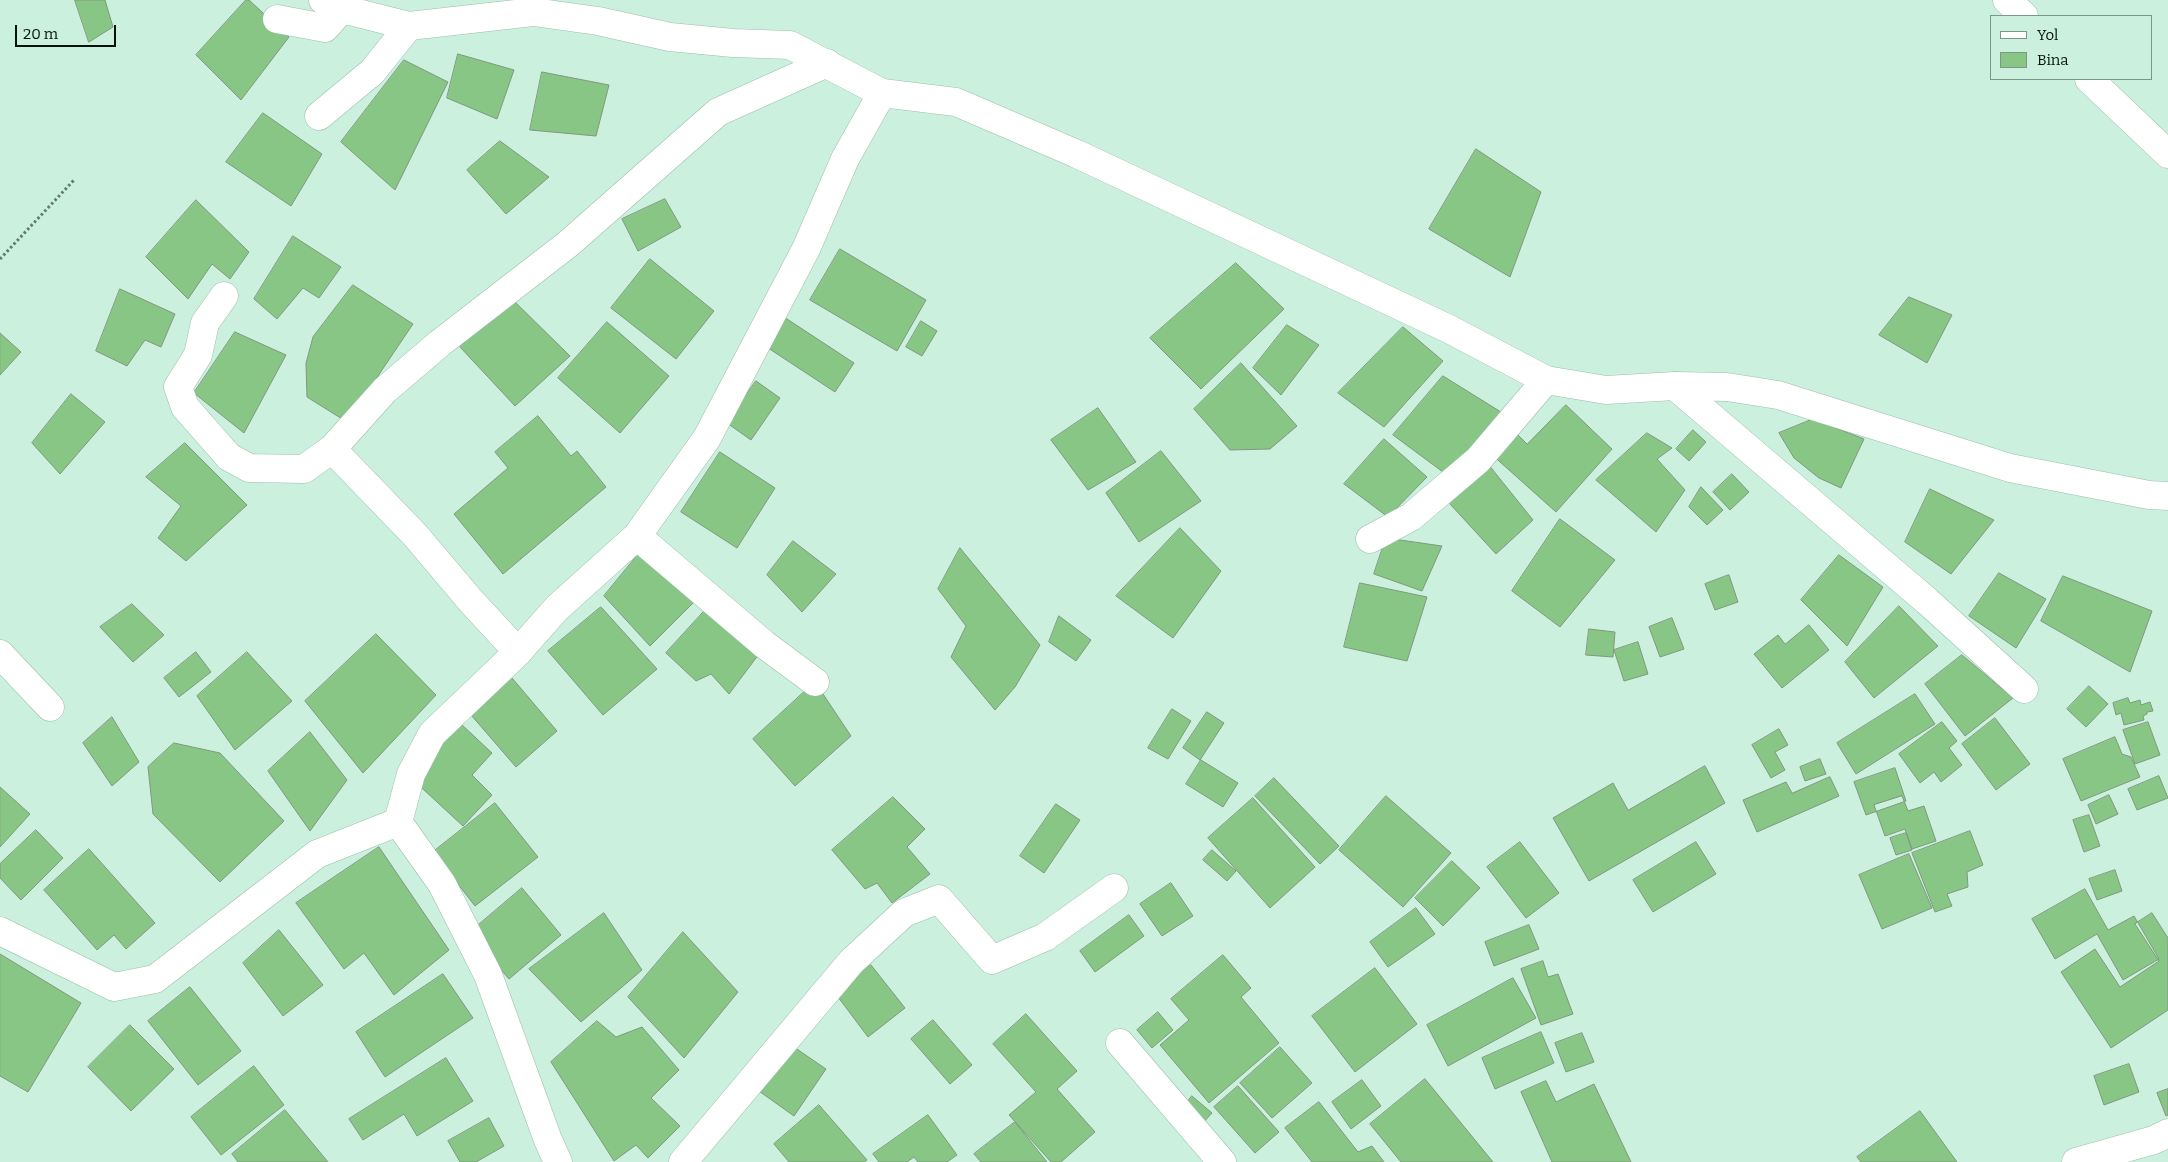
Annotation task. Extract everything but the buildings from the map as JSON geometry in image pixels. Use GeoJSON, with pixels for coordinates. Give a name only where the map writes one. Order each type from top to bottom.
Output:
{"type":"FeatureCollection","features":[{"type":"Feature","properties":{"kind":"street"},"geometry":{"type":"LineString","coordinates":[[2007,0],[2023,15]]}},
{"type":"Feature","properties":{"kind":"street"},"geometry":{"type":"LineString","coordinates":[[277,18],[325,28],[333,5],[409,26],[533,12],[598,21],[670,37],[733,43],[790,45],[882,93],[956,102],[1077,154],[1448,329],[1546,380],[1606,390],[1675,386],[1727,387],[1778,395],[2010,468],[2168,496]]}},
{"type":"Feature","properties":{"kind":"street"},"geometry":{"type":"LineString","coordinates":[[319,116],[372,72],[409,26]]}},
{"type":"Feature","properties":{"kind":"street"},"geometry":{"type":"LineString","coordinates":[[224,296],[205,323],[198,355],[178,387],[185,407],[229,456],[249,468],[304,469],[332,449],[384,390],[440,343],[568,244],[718,112],[827,63]]}},
{"type":"Feature","properties":{"kind":"street"},"geometry":{"type":"LineString","coordinates":[[2090,80],[2168,154]]}},
{"type":"Feature","properties":{"kind":"street"},"geometry":{"type":"LineString","coordinates":[[398,822],[411,774],[432,734],[518,652],[557,608],[637,536],[707,438],[806,249],[845,159],[882,93]]}},
{"type":"Feature","properties":{"kind":"street"},"geometry":{"type":"LineString","coordinates":[[1370,538],[1411,517],[1478,460],[1546,380]]}},
{"type":"Feature","properties":{"kind":"street"},"geometry":{"type":"LineString","coordinates":[[1675,386],[1927,601],[2024,690]]}},
{"type":"Feature","properties":{"kind":"street"},"geometry":{"type":"LineString","coordinates":[[332,449],[416,536],[470,600],[518,652]]}},
{"type":"Feature","properties":{"kind":"street"},"geometry":{"type":"LineString","coordinates":[[637,536],[765,645],[815,682]]}},
{"type":"Feature","properties":{"kind":"street"},"geometry":{"type":"LineString","coordinates":[[0,654],[50,707]]}},
{"type":"Feature","properties":{"kind":"street"},"geometry":{"type":"LineString","coordinates":[[0,931],[114,987],[155,978],[317,854],[398,822]]}},
{"type":"Feature","properties":{"kind":"street"},"geometry":{"type":"LineString","coordinates":[[398,822],[442,884],[488,975],[548,1140],[558,1162]]}},
{"type":"Feature","properties":{"kind":"street"},"geometry":{"type":"LineString","coordinates":[[683,1162],[851,962],[904,913],[939,899],[992,960],[1045,937],[1114,888]]}},
{"type":"Feature","properties":{"kind":"street"},"geometry":{"type":"LineString","coordinates":[[1120,1043],[1222,1162]]}},
{"type":"Feature","properties":{"kind":"street"},"geometry":{"type":"LineString","coordinates":[[2076,1162],[2154,1140],[2168,1134]]}},
{"type":"Feature","properties":{"kind":"path"},"geometry":{"type":"LineString","coordinates":[[0,259],[75,179]]}}]}
